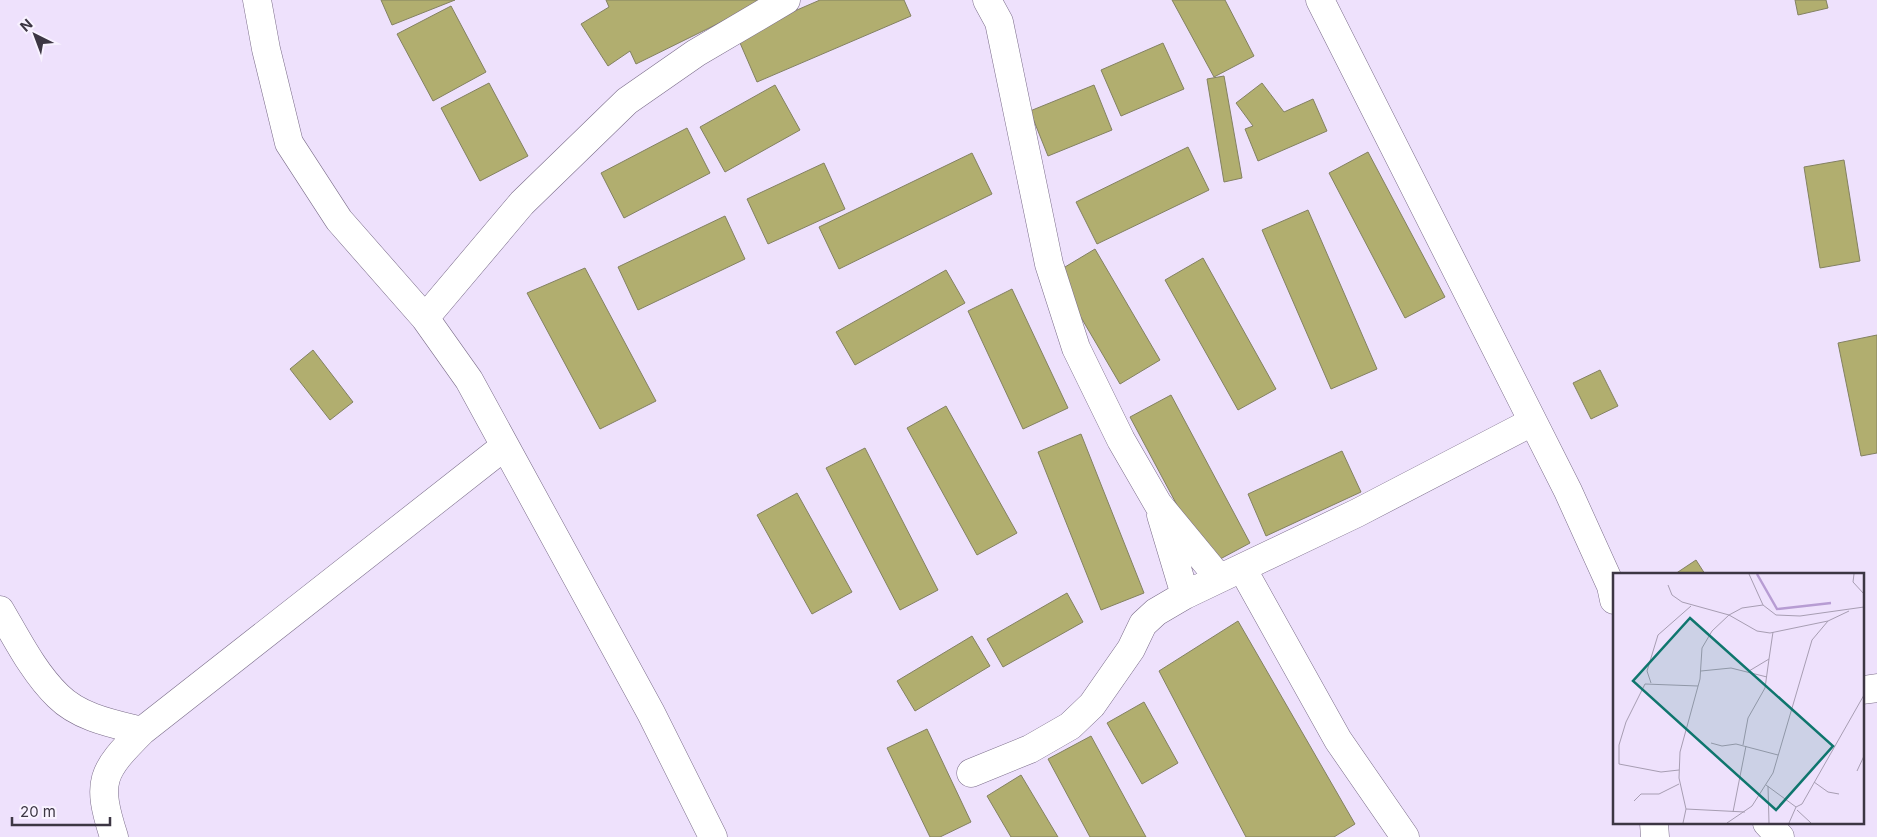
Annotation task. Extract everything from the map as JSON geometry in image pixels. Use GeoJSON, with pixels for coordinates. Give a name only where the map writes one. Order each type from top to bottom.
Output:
{"type":"FeatureCollection","features":[{"type":"Feature","properties":{"kind":"street"},"geometry":{"type":"LineString","coordinates":[[258,0],[266,49],[289,143],[339,220],[425,318],[470,380],[651,713],[713,837]]}},
{"type":"Feature","properties":{"kind":"street"},"geometry":{"type":"LineString","coordinates":[[987,0],[999,22],[1049,264],[1076,348],[1121,440],[1158,504],[1185,595]]}},
{"type":"Feature","properties":{"kind":"street"},"geometry":{"type":"LineString","coordinates":[[1320,0],[1568,491],[1611,586],[1613,595]]}},
{"type":"Feature","properties":{"kind":"street"},"geometry":{"type":"LineString","coordinates":[[425,318],[522,203],[627,101],[696,53],[780,1]]}},
{"type":"Feature","properties":{"kind":"street"},"geometry":{"type":"LineString","coordinates":[[971,773],[1030,749],[1070,726],[1092,705],[1110,682],[1131,649],[1143,624],[1156,612],[1185,595],[1357,513],[1532,422]]}},
{"type":"Feature","properties":{"kind":"street"},"geometry":{"type":"LineString","coordinates":[[114,837],[104,806],[104,780],[118,755],[142,731],[505,446]]}},
{"type":"Feature","properties":{"kind":"street"},"geometry":{"type":"LineString","coordinates":[[1158,504],[1231,573],[1338,740],[1404,837]]}},
{"type":"Feature","properties":{"kind":"street"},"geometry":{"type":"LineString","coordinates":[[0,610],[33,665],[58,697],[83,713],[109,723],[142,731]]}},
{"type":"Feature","properties":{"kind":"street"},"geometry":{"type":"LineString","coordinates":[[1864,690],[1877,688]]}},
{"type":"Feature","properties":{"kind":"street"},"geometry":{"type":"LineString","coordinates":[[1654,824],[1656,837]]}},
{"type":"Feature","properties":{"kind":"street"},"geometry":{"type":"LineString","coordinates":[[1768,824],[1780,837]]}},
{"type":"Feature","properties":{"kind":"building"},"geometry":{"type":"Polygon","coordinates":[[[381,0],[455,0],[392,25],[381,0]]]}},
{"type":"Feature","properties":{"kind":"building"},"geometry":{"type":"Polygon","coordinates":[[[606,0],[766,0],[636,64],[630,51],[608,66],[581,24],[609,7],[606,0]]]}},
{"type":"Feature","properties":{"kind":"building"},"geometry":{"type":"Polygon","coordinates":[[[820,0],[904,0],[911,16],[757,82],[737,36],[820,0]]]}},
{"type":"Feature","properties":{"kind":"building"},"geometry":{"type":"Polygon","coordinates":[[[1172,0],[1225,0],[1254,56],[1214,77],[1172,0]]]}},
{"type":"Feature","properties":{"kind":"building"},"geometry":{"type":"Polygon","coordinates":[[[1795,0],[1826,0],[1828,8],[1798,15],[1795,0]]]}},
{"type":"Feature","properties":{"kind":"building"},"geometry":{"type":"Polygon","coordinates":[[[451,6],[486,72],[433,101],[397,34],[451,6]]]}},
{"type":"Feature","properties":{"kind":"building"},"geometry":{"type":"Polygon","coordinates":[[[1163,43],[1184,89],[1121,116],[1101,70],[1163,43]]]}},
{"type":"Feature","properties":{"kind":"building"},"geometry":{"type":"Polygon","coordinates":[[[1224,76],[1242,178],[1224,182],[1207,79],[1224,76]]]}},
{"type":"Feature","properties":{"kind":"building"},"geometry":{"type":"Polygon","coordinates":[[[489,83],[528,156],[480,181],[441,108],[489,83]]]}},
{"type":"Feature","properties":{"kind":"building"},"geometry":{"type":"Polygon","coordinates":[[[1262,83],[1284,112],[1313,99],[1327,131],[1258,161],[1245,129],[1253,126],[1236,103],[1262,83]]]}},
{"type":"Feature","properties":{"kind":"building"},"geometry":{"type":"Polygon","coordinates":[[[775,85],[800,130],[725,172],[700,127],[775,85]]]}},
{"type":"Feature","properties":{"kind":"building"},"geometry":{"type":"Polygon","coordinates":[[[1094,85],[1112,130],[1048,156],[1030,111],[1094,85]]]}},
{"type":"Feature","properties":{"kind":"building"},"geometry":{"type":"Polygon","coordinates":[[[687,128],[710,173],[624,218],[601,173],[687,128]]]}},
{"type":"Feature","properties":{"kind":"building"},"geometry":{"type":"Polygon","coordinates":[[[1188,147],[1209,190],[1097,244],[1076,202],[1188,147]]]}},
{"type":"Feature","properties":{"kind":"building"},"geometry":{"type":"Polygon","coordinates":[[[1368,152],[1445,297],[1405,318],[1329,173],[1368,152]]]}},
{"type":"Feature","properties":{"kind":"building"},"geometry":{"type":"Polygon","coordinates":[[[972,153],[992,194],[839,269],[819,227],[972,153]]]}},
{"type":"Feature","properties":{"kind":"building"},"geometry":{"type":"Polygon","coordinates":[[[1844,160],[1860,261],[1820,268],[1804,167],[1844,160]]]}},
{"type":"Feature","properties":{"kind":"building"},"geometry":{"type":"Polygon","coordinates":[[[824,163],[845,209],[768,244],[747,199],[824,163]]]}},
{"type":"Feature","properties":{"kind":"building"},"geometry":{"type":"Polygon","coordinates":[[[1308,210],[1377,369],[1331,389],[1262,230],[1308,210]]]}},
{"type":"Feature","properties":{"kind":"building"},"geometry":{"type":"Polygon","coordinates":[[[725,216],[745,259],[638,310],[618,267],[725,216]]]}},
{"type":"Feature","properties":{"kind":"building"},"geometry":{"type":"Polygon","coordinates":[[[1095,249],[1160,360],[1120,384],[1055,273],[1095,249]]]}},
{"type":"Feature","properties":{"kind":"building"},"geometry":{"type":"Polygon","coordinates":[[[1203,258],[1276,389],[1238,410],[1165,280],[1203,258]]]}},
{"type":"Feature","properties":{"kind":"building"},"geometry":{"type":"Polygon","coordinates":[[[585,268],[656,401],[600,429],[527,293],[585,268]]]}},
{"type":"Feature","properties":{"kind":"building"},"geometry":{"type":"Polygon","coordinates":[[[946,270],[965,303],[855,365],[836,332],[946,270]]]}},
{"type":"Feature","properties":{"kind":"building"},"geometry":{"type":"Polygon","coordinates":[[[1012,289],[1068,408],[1023,429],[968,311],[1012,289]]]}},
{"type":"Feature","properties":{"kind":"building"},"geometry":{"type":"Polygon","coordinates":[[[1877,335],[1877,453],[1861,456],[1838,343],[1877,335]]]}},
{"type":"Feature","properties":{"kind":"building"},"geometry":{"type":"Polygon","coordinates":[[[313,350],[353,402],[330,420],[290,369],[313,350]]]}},
{"type":"Feature","properties":{"kind":"building"},"geometry":{"type":"Polygon","coordinates":[[[1600,370],[1618,406],[1591,419],[1573,383],[1600,370]]]}},
{"type":"Feature","properties":{"kind":"building"},"geometry":{"type":"Polygon","coordinates":[[[1171,395],[1250,543],[1209,565],[1130,417],[1171,395]]]}},
{"type":"Feature","properties":{"kind":"building"},"geometry":{"type":"Polygon","coordinates":[[[946,406],[1017,533],[977,555],[907,428],[946,406]]]}},
{"type":"Feature","properties":{"kind":"building"},"geometry":{"type":"Polygon","coordinates":[[[1081,434],[1144,593],[1101,610],[1038,452],[1081,434]]]}},
{"type":"Feature","properties":{"kind":"building"},"geometry":{"type":"Polygon","coordinates":[[[865,448],[938,590],[900,610],[826,468],[865,448]]]}},
{"type":"Feature","properties":{"kind":"building"},"geometry":{"type":"Polygon","coordinates":[[[1342,451],[1361,492],[1266,536],[1248,494],[1342,451]]]}},
{"type":"Feature","properties":{"kind":"building"},"geometry":{"type":"Polygon","coordinates":[[[797,493],[852,592],[812,614],[757,515],[797,493]]]}},
{"type":"Feature","properties":{"kind":"building"},"geometry":{"type":"Polygon","coordinates":[[[1696,560],[1704,573],[1676,573],[1696,560]]]}},
{"type":"Feature","properties":{"kind":"building"},"geometry":{"type":"Polygon","coordinates":[[[1067,593],[1083,622],[1003,667],[987,639],[1067,593]]]}},
{"type":"Feature","properties":{"kind":"building"},"geometry":{"type":"Polygon","coordinates":[[[1238,621],[1355,824],[1334,837],[1246,837],[1159,671],[1238,621]]]}},
{"type":"Feature","properties":{"kind":"building"},"geometry":{"type":"Polygon","coordinates":[[[972,636],[990,666],[915,711],[897,681],[972,636]]]}},
{"type":"Feature","properties":{"kind":"building"},"geometry":{"type":"Polygon","coordinates":[[[1144,702],[1178,763],[1142,784],[1107,723],[1144,702]]]}},
{"type":"Feature","properties":{"kind":"building"},"geometry":{"type":"Polygon","coordinates":[[[927,729],[971,822],[940,837],[930,837],[887,748],[927,729]]]}},
{"type":"Feature","properties":{"kind":"building"},"geometry":{"type":"Polygon","coordinates":[[[1091,736],[1146,837],[1090,837],[1048,759],[1091,736]]]}},
{"type":"Feature","properties":{"kind":"building"},"geometry":{"type":"Polygon","coordinates":[[[1021,775],[1058,837],[1011,837],[987,796],[1021,775]]]}}]}
